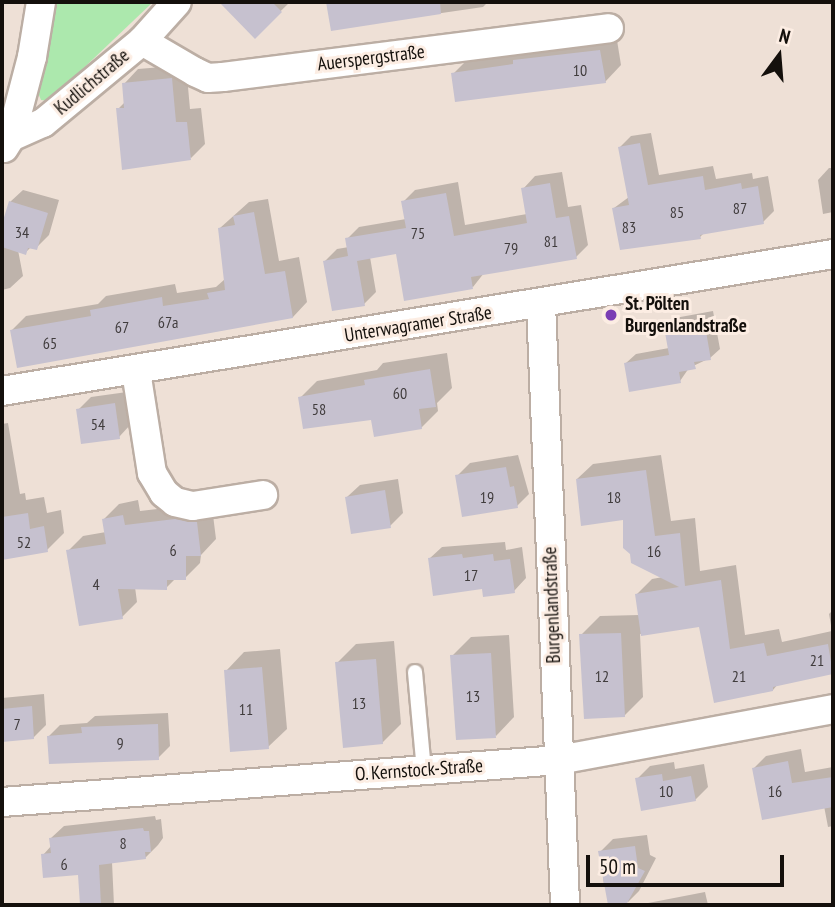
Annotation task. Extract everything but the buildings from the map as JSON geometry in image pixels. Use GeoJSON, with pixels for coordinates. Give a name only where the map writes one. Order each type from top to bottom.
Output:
{"type":"FeatureCollection","features":[{"type":"Feature","properties":{"kind":"street"},"geometry":{"type":"LineString","coordinates":[[6,144],[33,57],[41,2]]}},
{"type":"Feature","properties":{"kind":"street","name":"Kudlichstraße"},"geometry":{"type":"LineString","coordinates":[[6,144],[43,124],[142,41],[177,2]]}},
{"type":"Feature","properties":{"kind":"street","name":"Auerspergstraße"},"geometry":{"type":"LineString","coordinates":[[142,41],[208,78],[609,28]]}},
{"type":"Feature","properties":{"kind":"street","name":"Unterwagramer Straße"},"geometry":{"type":"LineString","coordinates":[[2,391],[833,254]]}},
{"type":"Feature","properties":{"kind":"street","name":"Burgenlandstraße"},"geometry":{"type":"LineString","coordinates":[[541,304],[565,905]]}},
{"type":"Feature","properties":{"kind":"street"},"geometry":{"type":"LineString","coordinates":[[136,371],[152,473],[163,493],[176,502],[193,506],[263,495]]}},
{"type":"Feature","properties":{"kind":"street","name":"O. Kernstock-Straße"},"geometry":{"type":"LineString","coordinates":[[2,802],[559,760],[833,709]]}},
{"type":"Feature","properties":{"kind":"lane"},"geometry":{"type":"LineString","coordinates":[[415,672],[424,770]]}},
{"type":"Feature","properties":{"kind":"green space"},"geometry":{"type":"Polygon","coordinates":[[[55,2],[153,2],[49,101],[41,100],[37,90],[55,2]]]}},
{"type":"Feature","properties":{"kind":"place","name":"St. Pölten Burgenlandstraße"},"geometry":{"type":"Point","coordinates":[611,315]}}]}
